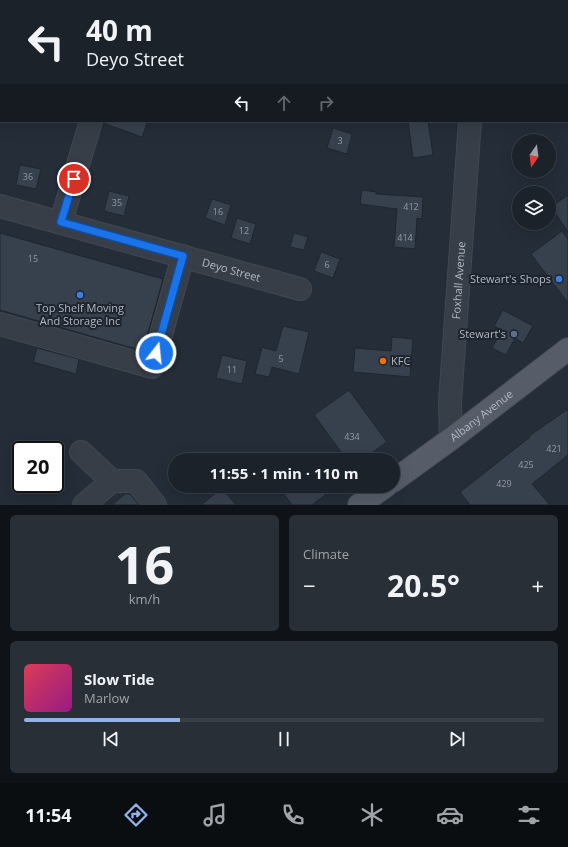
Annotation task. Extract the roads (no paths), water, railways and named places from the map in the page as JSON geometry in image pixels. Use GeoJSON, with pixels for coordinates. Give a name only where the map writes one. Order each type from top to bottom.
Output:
{"type":"FeatureCollection","features":[{"type":"Feature","properties":{"kind":"main road","name":"Albany Avenue"},"geometry":{"type":"LineString","coordinates":[[400,476],[451,439],[568,349]]}},
{"type":"Feature","properties":{"kind":"main road"},"geometry":{"type":"LineString","coordinates":[[359,505],[376,493]]}},
{"type":"Feature","properties":{"kind":"street"},"geometry":{"type":"LineString","coordinates":[[61,222],[91,122]]}},
{"type":"Feature","properties":{"kind":"street","name":"Foxhall Avenue"},"geometry":{"type":"LineString","coordinates":[[451,439],[450,402],[470,122]]}},
{"type":"Feature","properties":{"kind":"street","name":"Deyo Street"},"geometry":{"type":"LineString","coordinates":[[0,206],[300,289]]}},
{"type":"Feature","properties":{"kind":"street"},"geometry":{"type":"LineString","coordinates":[[0,324],[152,367],[183,256]]}},
{"type":"Feature","properties":{"kind":"street"},"geometry":{"type":"LineString","coordinates":[[81,452],[112,481]]}},
{"type":"Feature","properties":{"kind":"street"},"geometry":{"type":"LineString","coordinates":[[84,505],[112,481],[136,481],[155,505]]}},
{"type":"Feature","properties":{"kind":"place","name":"Stewart's Shops"},"geometry":{"type":"Point","coordinates":[559,279]}},
{"type":"Feature","properties":{"kind":"place","name":"Top Shelf Moving And Storage Inc"},"geometry":{"type":"Point","coordinates":[80,295]}},
{"type":"Feature","properties":{"kind":"place","name":"Stewart's"},"geometry":{"type":"Point","coordinates":[514,334]}},
{"type":"Feature","properties":{"kind":"place","name":"KFC"},"geometry":{"type":"Point","coordinates":[383,361]}}]}
